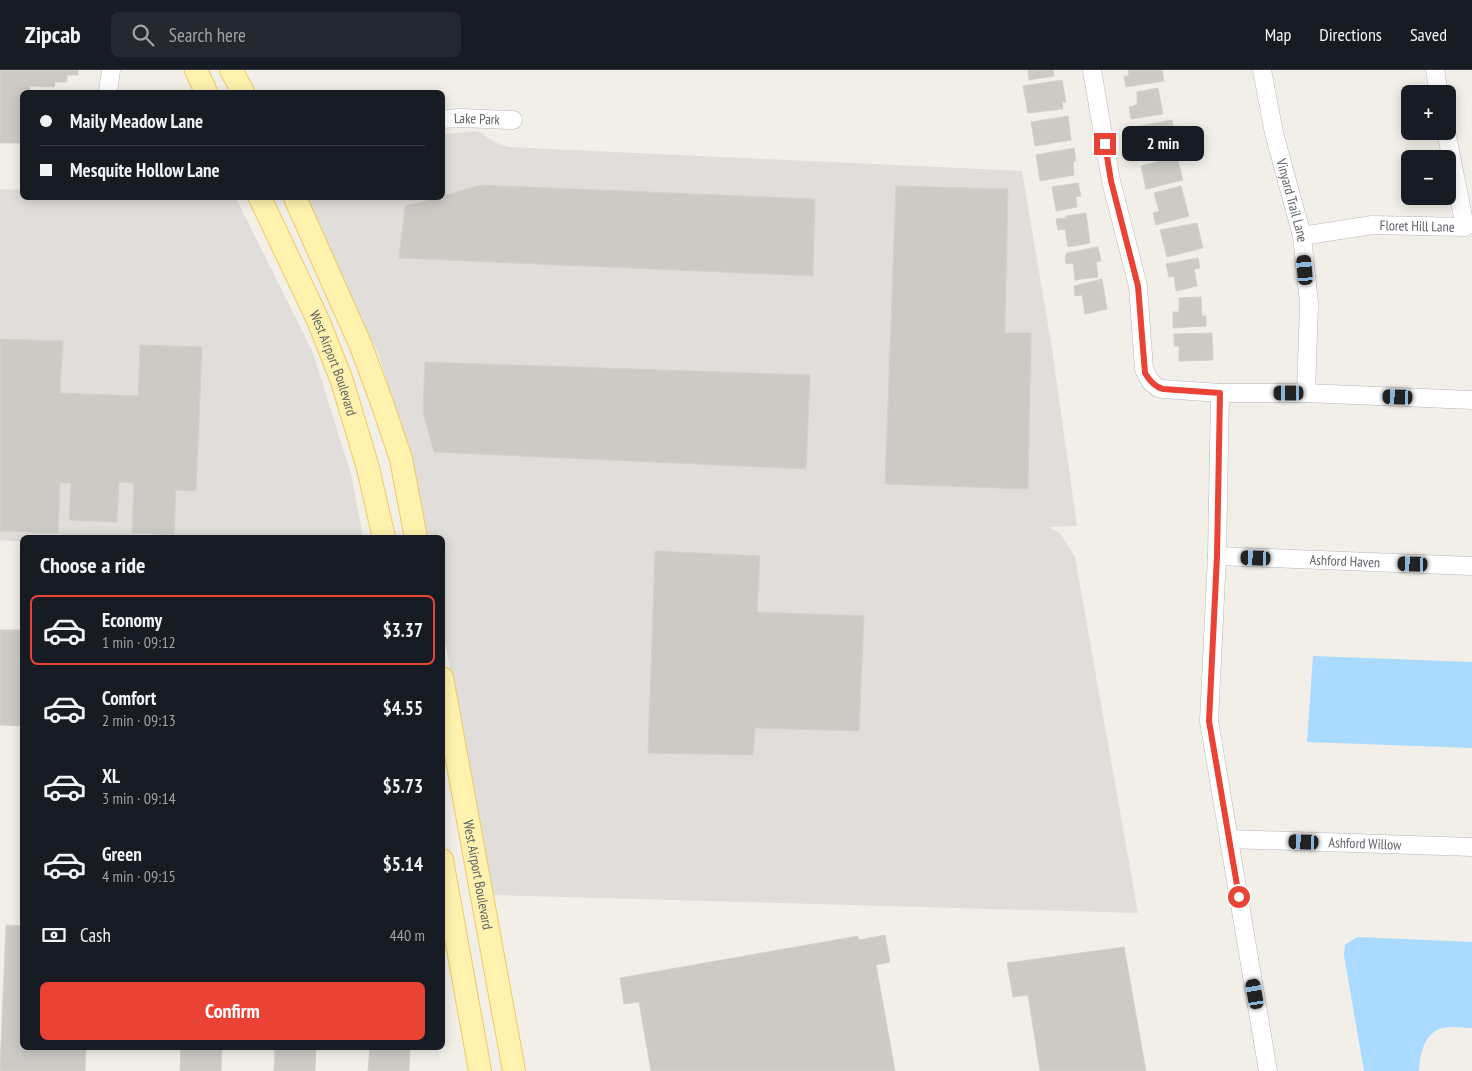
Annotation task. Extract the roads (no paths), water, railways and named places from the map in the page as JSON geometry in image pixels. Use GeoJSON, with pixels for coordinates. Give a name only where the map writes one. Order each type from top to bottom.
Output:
{"type":"FeatureCollection","features":[{"type":"Feature","properties":{"kind":"main road"},"geometry":{"type":"LineString","coordinates":[[196,70],[205,90]]}},
{"type":"Feature","properties":{"kind":"main road"},"geometry":{"type":"LineString","coordinates":[[231,70],[242,90]]}},
{"type":"Feature","properties":{"kind":"main road","name":"West Airport Boulevard"},"geometry":{"type":"LineString","coordinates":[[261,200],[318,320],[342,381],[368,468],[383,535]]}},
{"type":"Feature","properties":{"kind":"main road","name":"West Airport Boulevard"},"geometry":{"type":"LineString","coordinates":[[296,200],[362,346],[401,459],[415,535]]}},
{"type":"Feature","properties":{"kind":"main road","name":"West Airport Boulevard"},"geometry":{"type":"LineString","coordinates":[[445,694],[514,1071]]}},
{"type":"Feature","properties":{"kind":"main road"},"geometry":{"type":"LineString","coordinates":[[445,877],[480,1071]]}},
{"type":"Feature","properties":{"kind":"street"},"geometry":{"type":"LineString","coordinates":[[108,90],[110,70]]}},
{"type":"Feature","properties":{"kind":"street"},"geometry":{"type":"LineString","coordinates":[[1092,70],[1111,181],[1138,286],[1144,369],[1147,377],[1154,384],[1163,389],[1220,393],[1306,393],[1472,400]]}},
{"type":"Feature","properties":{"kind":"street","name":"Vinyard Trail Lane"},"geometry":{"type":"LineString","coordinates":[[1262,70],[1274,133],[1302,236],[1308,304],[1306,393]]}},
{"type":"Feature","properties":{"kind":"street"},"geometry":{"type":"LineString","coordinates":[[1435,70],[1438,85]]}},
{"type":"Feature","properties":{"kind":"street","name":"Lake Park"},"geometry":{"type":"LineString","coordinates":[[445,119],[512,120]]}},
{"type":"Feature","properties":{"kind":"street","name":"Floret Hill Lane"},"geometry":{"type":"LineString","coordinates":[[1302,236],[1372,225],[1465,227],[1448,140]]}},
{"type":"Feature","properties":{"kind":"street"},"geometry":{"type":"LineString","coordinates":[[1220,393],[1217,556],[1209,721],[1268,1071]]}},
{"type":"Feature","properties":{"kind":"street","name":"Ashford Haven"},"geometry":{"type":"LineString","coordinates":[[1217,556],[1472,566]]}},
{"type":"Feature","properties":{"kind":"street","name":"Ashford Willow"},"geometry":{"type":"LineString","coordinates":[[1229,839],[1472,847]]}},
{"type":"Feature","properties":{"kind":"water"},"geometry":{"type":"Polygon","coordinates":[[[1313,656],[1472,662],[1472,748],[1307,742],[1313,656]]]}},
{"type":"Feature","properties":{"kind":"water"},"geometry":{"type":"Polygon","coordinates":[[[1357,937],[1472,942],[1472,1028],[1447,1027],[1439,1029],[1429,1036],[1423,1047],[1419,1071],[1364,1071],[1344,955],[1345,945],[1357,937]]]}}]}
